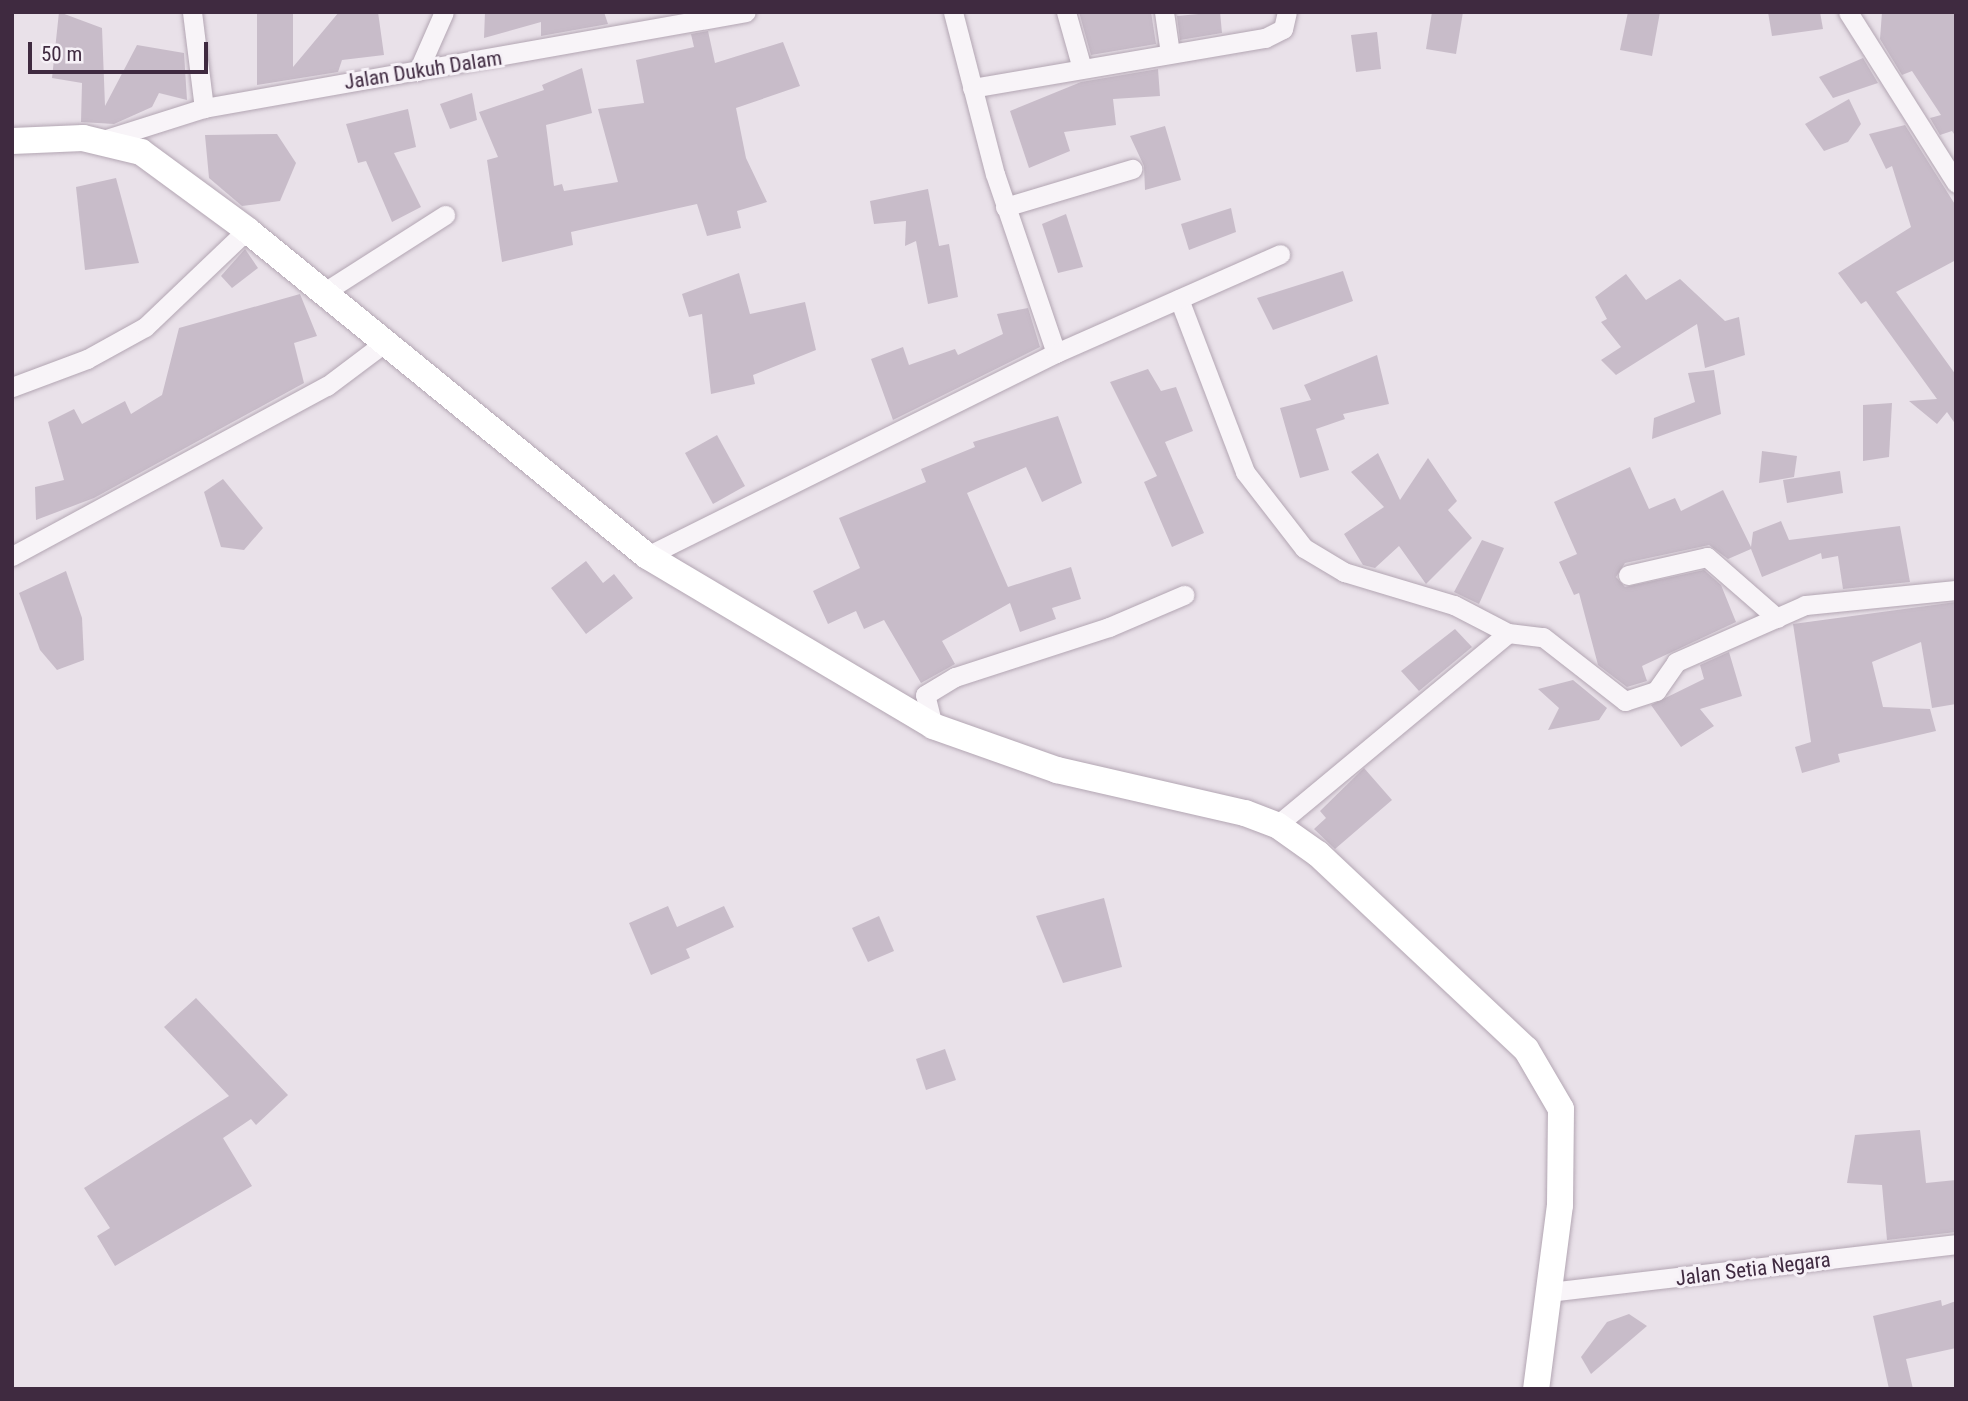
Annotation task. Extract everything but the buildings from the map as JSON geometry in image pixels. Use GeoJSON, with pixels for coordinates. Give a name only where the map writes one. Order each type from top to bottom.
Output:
{"type":"FeatureCollection","features":[{"type":"Feature","properties":{"kind":"street"},"geometry":{"type":"LineString","coordinates":[[192,12],[204,108]]}},
{"type":"Feature","properties":{"kind":"street"},"geometry":{"type":"LineString","coordinates":[[418,71],[444,12]]}},
{"type":"Feature","properties":{"kind":"street","name":"Jalan Dukuh Dalam"},"geometry":{"type":"LineString","coordinates":[[103,140],[204,108],[746,12]]}},
{"type":"Feature","properties":{"kind":"street"},"geometry":{"type":"LineString","coordinates":[[953,12],[1005,207],[1056,354]]}},
{"type":"Feature","properties":{"kind":"street"},"geometry":{"type":"LineString","coordinates":[[1066,12],[1081,65]]}},
{"type":"Feature","properties":{"kind":"street"},"geometry":{"type":"LineString","coordinates":[[1164,12],[1170,53]]}},
{"type":"Feature","properties":{"kind":"street"},"geometry":{"type":"LineString","coordinates":[[972,88],[1081,65],[1265,38],[1283,29],[1287,12]]}},
{"type":"Feature","properties":{"kind":"street"},"geometry":{"type":"LineString","coordinates":[[1848,12],[1955,179]]}},
{"type":"Feature","properties":{"kind":"street"},"geometry":{"type":"LineString","coordinates":[[12,141],[103,140],[141,152],[247,230],[383,344],[647,555],[933,726],[1058,770],[1277,825],[1356,886],[1506,1028],[1542,1070],[1561,1109],[1564,1146],[1536,1389]]}},
{"type":"Feature","properties":{"kind":"street"},"geometry":{"type":"LineString","coordinates":[[1005,207],[1132,169]]}},
{"type":"Feature","properties":{"kind":"street"},"geometry":{"type":"LineString","coordinates":[[323,293],[445,215]]}},
{"type":"Feature","properties":{"kind":"street"},"geometry":{"type":"LineString","coordinates":[[12,387],[87,359],[145,327],[247,230]]}},
{"type":"Feature","properties":{"kind":"street"},"geometry":{"type":"LineString","coordinates":[[647,555],[1056,354],[1280,254]]}},
{"type":"Feature","properties":{"kind":"street"},"geometry":{"type":"LineString","coordinates":[[1179,299],[1245,472],[1304,548],[1345,572],[1454,605],[1508,632],[1543,637],[1625,701],[1656,691],[1676,662],[1777,618],[1845,598],[1868,603],[1956,590]]}},
{"type":"Feature","properties":{"kind":"street"},"geometry":{"type":"LineString","coordinates":[[12,556],[327,386],[383,344]]}},
{"type":"Feature","properties":{"kind":"street"},"geometry":{"type":"LineString","coordinates":[[1628,575],[1707,557],[1777,618]]}},
{"type":"Feature","properties":{"kind":"street"},"geometry":{"type":"LineString","coordinates":[[933,726],[925,695],[955,677],[1109,627],[1184,595]]}},
{"type":"Feature","properties":{"kind":"street"},"geometry":{"type":"LineString","coordinates":[[1277,825],[1508,632]]}},
{"type":"Feature","properties":{"kind":"street","name":"Jalan Setia Negara"},"geometry":{"type":"LineString","coordinates":[[1549,1292],[1956,1244]]}}]}
